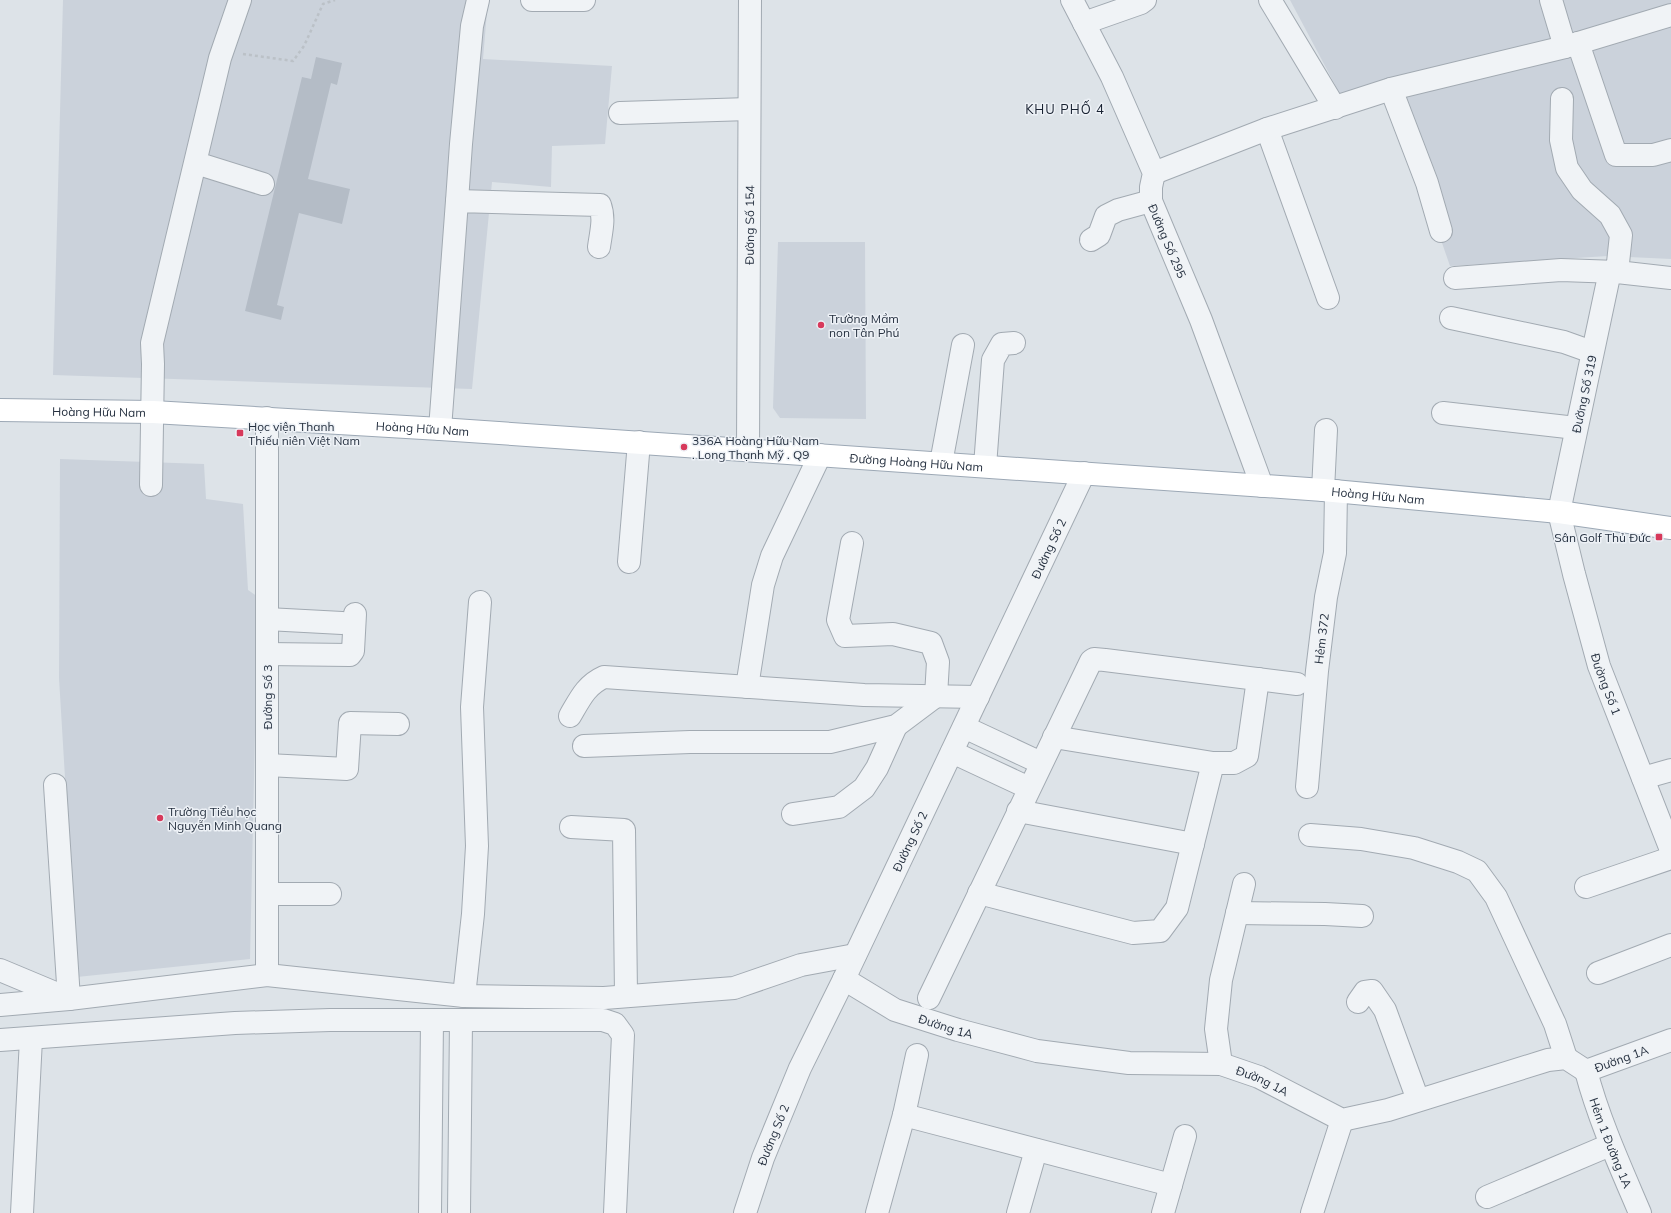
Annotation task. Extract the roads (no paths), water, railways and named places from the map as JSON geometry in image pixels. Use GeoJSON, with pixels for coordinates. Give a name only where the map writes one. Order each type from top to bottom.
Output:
{"type":"FeatureCollection","features":[{"type":"Feature","properties":{"kind":"main road","name":"Hoàng Hữu Nam"},"geometry":{"type":"LineString","coordinates":[[0,410],[152,412],[267,418],[440,428],[748,450]]}},
{"type":"Feature","properties":{"kind":"main road","name":"Đường Hoàng Hữu Nam"},"geometry":{"type":"LineString","coordinates":[[748,450],[1084,473]]}},
{"type":"Feature","properties":{"kind":"main road","name":"Hoàng Hữu Nam"},"geometry":{"type":"LineString","coordinates":[[1084,473],[1330,490],[1559,512],[1671,528]]}},
{"type":"Feature","properties":{"kind":"street"},"geometry":{"type":"LineString","coordinates":[[151,485],[152,343],[220,58],[240,0]]}},
{"type":"Feature","properties":{"kind":"street"},"geometry":{"type":"LineString","coordinates":[[440,428],[460,144],[472,26],[478,0]]}},
{"type":"Feature","properties":{"kind":"street"},"geometry":{"type":"LineString","coordinates":[[532,0],[584,0]]}},
{"type":"Feature","properties":{"kind":"street","name":"Đường Số 154"},"geometry":{"type":"LineString","coordinates":[[748,450],[750,0]]}},
{"type":"Feature","properties":{"kind":"street"},"geometry":{"type":"LineString","coordinates":[[1072,0],[1112,77],[1154,173],[1267,129],[1391,89],[1571,45],[1671,15]]}},
{"type":"Feature","properties":{"kind":"street"},"geometry":{"type":"LineString","coordinates":[[1084,23],[1145,0]]}},
{"type":"Feature","properties":{"kind":"street"},"geometry":{"type":"LineString","coordinates":[[1270,0],[1335,108]]}},
{"type":"Feature","properties":{"kind":"street"},"geometry":{"type":"LineString","coordinates":[[1551,0],[1616,155],[1654,155],[1671,150]]}},
{"type":"Feature","properties":{"kind":"street"},"geometry":{"type":"LineString","coordinates":[[1391,89],[1427,183],[1441,231]]}},
{"type":"Feature","properties":{"kind":"street","name":"Đường Số 319"},"geometry":{"type":"LineString","coordinates":[[1559,512],[1592,352],[1613,274],[1621,235],[1610,216],[1582,190],[1567,168],[1561,140],[1562,99]]}},
{"type":"Feature","properties":{"kind":"street"},"geometry":{"type":"LineString","coordinates":[[620,113],[750,109]]}},
{"type":"Feature","properties":{"kind":"street"},"geometry":{"type":"LineString","coordinates":[[1267,129],[1328,298]]}},
{"type":"Feature","properties":{"kind":"street"},"geometry":{"type":"LineString","coordinates":[[196,163],[263,184]]}},
{"type":"Feature","properties":{"kind":"street","name":"Đường Số 295"},"geometry":{"type":"LineString","coordinates":[[1154,173],[1151,187],[1151,201],[1201,320],[1262,486]]}},
{"type":"Feature","properties":{"kind":"street"},"geometry":{"type":"LineString","coordinates":[[1090,240],[1099,235],[1106,216],[1151,201]]}},
{"type":"Feature","properties":{"kind":"street"},"geometry":{"type":"LineString","coordinates":[[457,202],[600,205],[603,214],[603,221],[599,247]]}},
{"type":"Feature","properties":{"kind":"street"},"geometry":{"type":"LineString","coordinates":[[1455,278],[1561,270],[1671,278]]}},
{"type":"Feature","properties":{"kind":"street"},"geometry":{"type":"LineString","coordinates":[[1451,318],[1564,342],[1592,352]]}},
{"type":"Feature","properties":{"kind":"street"},"geometry":{"type":"LineString","coordinates":[[985,466],[993,360],[1002,344],[1014,343]]}},
{"type":"Feature","properties":{"kind":"street"},"geometry":{"type":"LineString","coordinates":[[940,463],[964,345]]}},
{"type":"Feature","properties":{"kind":"street"},"geometry":{"type":"LineString","coordinates":[[1443,413],[1576,428]]}},
{"type":"Feature","properties":{"kind":"street","name":"Đường Số 3"},"geometry":{"type":"LineString","coordinates":[[267,418],[267,975]]}},
{"type":"Feature","properties":{"kind":"street","name":"Hẻm 372"},"geometry":{"type":"LineString","coordinates":[[1307,787],[1317,671],[1326,597],[1335,553],[1326,430]]}},
{"type":"Feature","properties":{"kind":"street"},"geometry":{"type":"LineString","coordinates":[[629,562],[639,442]]}},
{"type":"Feature","properties":{"kind":"street"},"geometry":{"type":"LineString","coordinates":[[747,687],[763,585],[772,556],[820,455]]}},
{"type":"Feature","properties":{"kind":"street","name":"Đường Số 2"},"geometry":{"type":"LineString","coordinates":[[746,1213],[763,1158],[800,1068],[844,979],[1084,473]]}},
{"type":"Feature","properties":{"kind":"street","name":"Đường Số 1"},"geometry":{"type":"LineString","coordinates":[[1559,512],[1599,666],[1643,778],[1669,839]]}},
{"type":"Feature","properties":{"kind":"street"},"geometry":{"type":"LineString","coordinates":[[584,746],[690,742],[830,742],[896,726],[936,696],[938,662],[931,643],[893,634],[845,636],[838,620],[852,543]]}},
{"type":"Feature","properties":{"kind":"street"},"geometry":{"type":"LineString","coordinates":[[464,996],[473,914],[477,846],[472,707],[480,602]]}},
{"type":"Feature","properties":{"kind":"street"},"geometry":{"type":"LineString","coordinates":[[267,619],[349,618],[353,651],[351,655],[267,654]]}},
{"type":"Feature","properties":{"kind":"street"},"geometry":{"type":"LineString","coordinates":[[929,998],[1091,661],[1094,659],[1297,684]]}},
{"type":"Feature","properties":{"kind":"street"},"geometry":{"type":"LineString","coordinates":[[570,716],[586,689],[595,681],[604,677],[864,695],[978,697]]}},
{"type":"Feature","properties":{"kind":"street"},"geometry":{"type":"LineString","coordinates":[[1054,737],[1213,762],[1234,763],[1247,756],[1258,679]]}},
{"type":"Feature","properties":{"kind":"street"},"geometry":{"type":"LineString","coordinates":[[267,765],[347,769],[350,724],[398,724]]}},
{"type":"Feature","properties":{"kind":"street"},"geometry":{"type":"LineString","coordinates":[[793,814],[839,807],[864,788],[877,768],[896,726]]}},
{"type":"Feature","properties":{"kind":"street"},"geometry":{"type":"LineString","coordinates":[[964,726],[1041,763]]}},
{"type":"Feature","properties":{"kind":"street"},"geometry":{"type":"LineString","coordinates":[[952,752],[1029,788]]}},
{"type":"Feature","properties":{"kind":"street"},"geometry":{"type":"LineString","coordinates":[[979,893],[1133,933],[1160,931],[1178,908],[1213,762]]}},
{"type":"Feature","properties":{"kind":"street"},"geometry":{"type":"LineString","coordinates":[[1643,778],[1671,770]]}},
{"type":"Feature","properties":{"kind":"street"},"geometry":{"type":"LineString","coordinates":[[55,785],[70,999]]}},
{"type":"Feature","properties":{"kind":"street"},"geometry":{"type":"LineString","coordinates":[[1018,811],[1193,844]]}},
{"type":"Feature","properties":{"kind":"street"},"geometry":{"type":"LineString","coordinates":[[571,827],[624,830],[626,995]]}},
{"type":"Feature","properties":{"kind":"street"},"geometry":{"type":"LineString","coordinates":[[1310,835],[1361,839],[1414,848],[1458,862],[1477,871],[1496,897],[1555,1024],[1566,1058],[1548,1060],[1388,1110],[1342,1120],[1312,1213]]}},
{"type":"Feature","properties":{"kind":"street"},"geometry":{"type":"LineString","coordinates":[[1586,887],[1671,858]]}},
{"type":"Feature","properties":{"kind":"street"},"geometry":{"type":"LineString","coordinates":[[1221,1064],[1216,1029],[1221,980],[1244,884]]}},
{"type":"Feature","properties":{"kind":"street"},"geometry":{"type":"LineString","coordinates":[[267,894],[330,894]]}},
{"type":"Feature","properties":{"kind":"street"},"geometry":{"type":"LineString","coordinates":[[1237,913],[1362,916]]}},
{"type":"Feature","properties":{"kind":"street"},"geometry":{"type":"LineString","coordinates":[[1598,973],[1671,945]]}},
{"type":"Feature","properties":{"kind":"street"},"geometry":{"type":"LineString","coordinates":[[0,1005],[70,999],[267,975],[464,996],[604,998],[626,995],[734,988],[801,965],[855,954]]}},
{"type":"Feature","properties":{"kind":"street"},"geometry":{"type":"LineString","coordinates":[[0,970],[70,999]]}},
{"type":"Feature","properties":{"kind":"street","name":"Đường 1A"},"geometry":{"type":"LineString","coordinates":[[844,979],[895,1010],[958,1030],[1037,1051],[1129,1063],[1221,1064],[1259,1077],[1342,1120]]}},
{"type":"Feature","properties":{"kind":"street"},"geometry":{"type":"LineString","coordinates":[[1358,1002],[1365,992],[1372,991],[1385,1010],[1418,1100]]}},
{"type":"Feature","properties":{"kind":"street"},"geometry":{"type":"LineString","coordinates":[[0,1040],[31,1039],[235,1023],[330,1020],[604,1020],[615,1024],[623,1035],[615,1213]]}},
{"type":"Feature","properties":{"kind":"street"},"geometry":{"type":"LineString","coordinates":[[430,1213],[432,1020]]}},
{"type":"Feature","properties":{"kind":"street"},"geometry":{"type":"LineString","coordinates":[[459,1213],[461,1020]]}},
{"type":"Feature","properties":{"kind":"street"},"geometry":{"type":"LineString","coordinates":[[22,1213],[31,1039]]}},
{"type":"Feature","properties":{"kind":"street","name":"Đường 1A"},"geometry":{"type":"LineString","coordinates":[[1566,1058],[1586,1071],[1671,1040]]}},
{"type":"Feature","properties":{"kind":"street"},"geometry":{"type":"LineString","coordinates":[[877,1213],[904,1115],[917,1055]]}},
{"type":"Feature","properties":{"kind":"street","name":"Hẻm 1 Đường 1A"},"geometry":{"type":"LineString","coordinates":[[1586,1071],[1595,1103],[1610,1145],[1640,1213]]}},
{"type":"Feature","properties":{"kind":"street"},"geometry":{"type":"LineString","coordinates":[[904,1115],[1171,1185]]}},
{"type":"Feature","properties":{"kind":"street"},"geometry":{"type":"LineString","coordinates":[[1164,1213],[1185,1136]]}},
{"type":"Feature","properties":{"kind":"street"},"geometry":{"type":"LineString","coordinates":[[1487,1196],[1610,1145]]}},
{"type":"Feature","properties":{"kind":"street"},"geometry":{"type":"LineString","coordinates":[[1018,1213],[1036,1150]]}},
{"type":"Feature","properties":{"kind":"place","name":"Trường Mầm non Tân Phú"},"geometry":{"type":"Point","coordinates":[821,325]}},
{"type":"Feature","properties":{"kind":"place","name":"Học viện Thanh Thiếu niên Việt Nam"},"geometry":{"type":"Point","coordinates":[240,433]}},
{"type":"Feature","properties":{"kind":"place","name":"336A Hoàng Hữu Nam . Long Thạnh Mỹ . Q9"},"geometry":{"type":"Point","coordinates":[684,447]}},
{"type":"Feature","properties":{"kind":"place","name":"Sân Golf Thủ Đức"},"geometry":{"type":"Point","coordinates":[1659,537]}},
{"type":"Feature","properties":{"kind":"place","name":"Trường Tiểu học Nguyễn Minh Quang"},"geometry":{"type":"Point","coordinates":[160,818]}},
{"type":"Feature","properties":{"kind":"district","name":"KHU PHỐ 4"},"geometry":{"type":"Point","coordinates":[1065,109]}}]}
